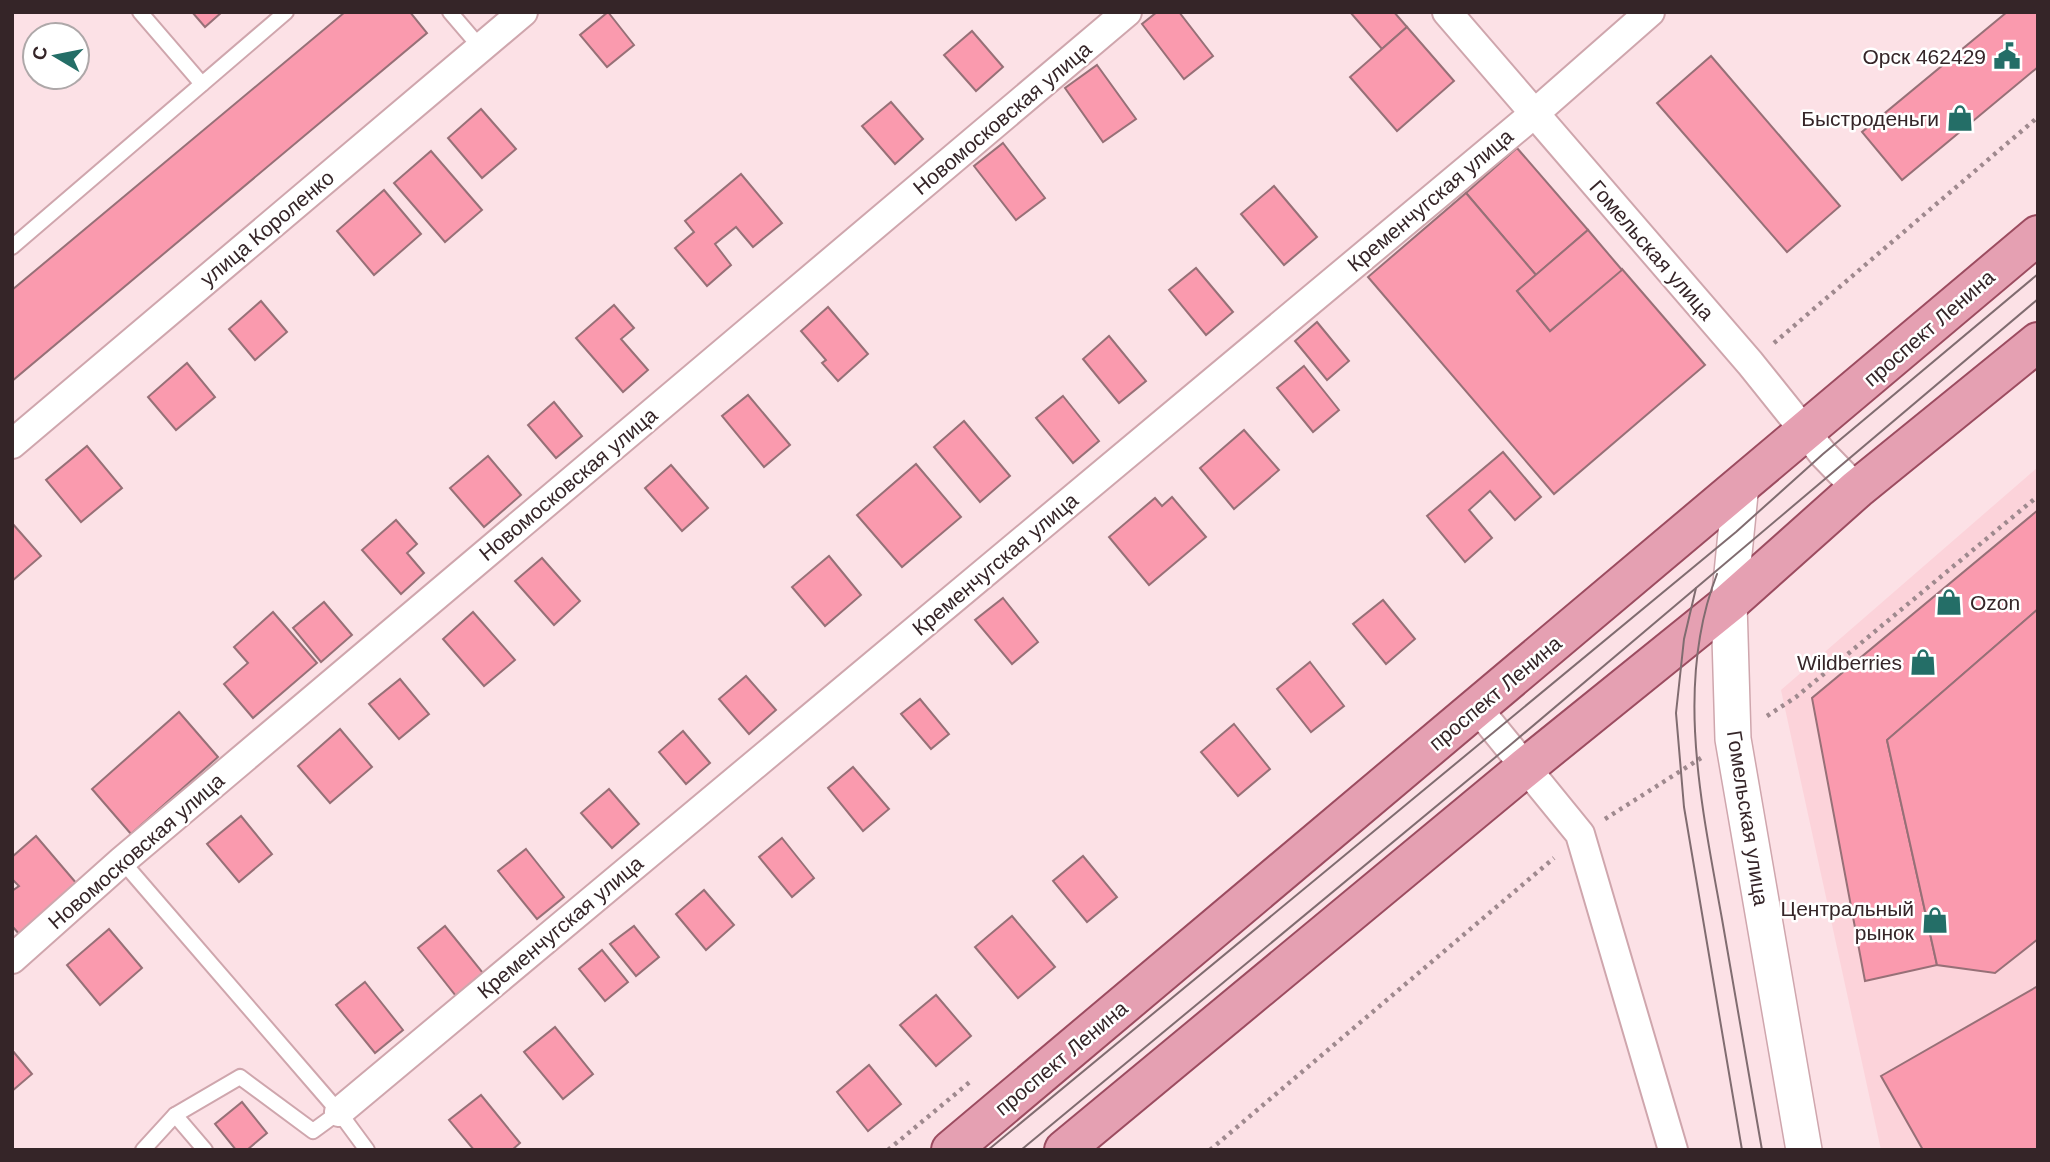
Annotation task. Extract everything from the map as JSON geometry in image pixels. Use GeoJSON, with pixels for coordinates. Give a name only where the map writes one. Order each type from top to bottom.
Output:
{"type":"FeatureCollection","features":[{"type":"Feature","properties":{"kind":"main road","name":"проспект Ленина"},"geometry":{"type":"LineString","coordinates":[[951,1150],[1478,709],[1741,484],[1807,433],[2038,235]]}},
{"type":"Feature","properties":{"kind":"main road"},"geometry":{"type":"LineString","coordinates":[[1064,1150],[1526,767],[1729,603],[1857,489],[2038,342]]}},
{"type":"Feature","properties":{"kind":"street","name":"улица Короленко"},"geometry":{"type":"LineString","coordinates":[[12,444],[523,12]]}},
{"type":"Feature","properties":{"kind":"street","name":"Новомосковская улица"},"geometry":{"type":"LineString","coordinates":[[12,959],[122,861],[1127,12]]}},
{"type":"Feature","properties":{"kind":"street","name":"Гомельская улица"},"geometry":{"type":"LineString","coordinates":[[1447,12],[1857,489]]}},
{"type":"Feature","properties":{"kind":"street","name":"Кременчугская улица"},"geometry":{"type":"LineString","coordinates":[[339,1112],[1535,113],[1650,12]]}},
{"type":"Feature","properties":{"kind":"street","name":"Гомельская улица"},"geometry":{"type":"LineString","coordinates":[[1741,484],[1729,603],[1733,739],[1804,1150]]}},
{"type":"Feature","properties":{"kind":"street"},"geometry":{"type":"LineString","coordinates":[[1478,709],[1580,834],[1673,1150]]}},
{"type":"Feature","properties":{"kind":"lane"},"geometry":{"type":"LineString","coordinates":[[140,12],[202,84]]}},
{"type":"Feature","properties":{"kind":"lane"},"geometry":{"type":"LineString","coordinates":[[12,247],[286,12]]}},
{"type":"Feature","properties":{"kind":"lane"},"geometry":{"type":"LineString","coordinates":[[450,12],[480,47]]}},
{"type":"Feature","properties":{"kind":"lane"},"geometry":{"type":"LineString","coordinates":[[122,861],[339,1112],[367,1150]]}},
{"type":"Feature","properties":{"kind":"lane"},"geometry":{"type":"LineString","coordinates":[[143,1150],[175,1115],[240,1077],[313,1131],[339,1112]]}},
{"type":"Feature","properties":{"kind":"lane"},"geometry":{"type":"LineString","coordinates":[[175,1115],[205,1150]]}},
{"type":"Feature","properties":{"kind":"path"},"geometry":{"type":"LineString","coordinates":[[1750,363],[2038,117]]}},
{"type":"Feature","properties":{"kind":"path"},"geometry":{"type":"LineString","coordinates":[[1210,1150],[1580,834],[1796,697],[2038,496]]}},
{"type":"Feature","properties":{"kind":"shaded area","name":"Центральный рынок"},"geometry":{"type":"Polygon","coordinates":[[[2038,467],[2038,1150],[1881,1150],[1781,690],[2038,467]]]}},
{"type":"Feature","properties":{"kind":"building"},"geometry":{"type":"Polygon","coordinates":[[[192,12],[222,12],[205,27],[192,12]]]}},
{"type":"Feature","properties":{"kind":"building"},"geometry":{"type":"Polygon","coordinates":[[[345,12],[410,12],[427,33],[12,381],[12,290],[345,12]]]}},
{"type":"Feature","properties":{"kind":"building"},"geometry":{"type":"Polygon","coordinates":[[[608,12],[634,45],[607,67],[580,35],[608,12]]]}},
{"type":"Feature","properties":{"kind":"building"},"geometry":{"type":"Polygon","coordinates":[[[1157,12],[1179,12],[1213,56],[1184,79],[1142,24],[1157,12]]]}},
{"type":"Feature","properties":{"kind":"building"},"geometry":{"type":"Polygon","coordinates":[[[1350,12],[1394,12],[1407,27],[1382,49],[1350,12]]]}},
{"type":"Feature","properties":{"kind":"building"},"geometry":{"type":"Polygon","coordinates":[[[2007,12],[2038,12],[2038,67],[1902,180],[1862,132],[2007,12]]]}},
{"type":"Feature","properties":{"kind":"building"},"geometry":{"type":"Polygon","coordinates":[[[1407,27],[1454,81],[1397,131],[1350,77],[1407,27]]]}},
{"type":"Feature","properties":{"kind":"building"},"geometry":{"type":"Polygon","coordinates":[[[972,31],[1003,67],[976,91],[944,55],[972,31]]]}},
{"type":"Feature","properties":{"kind":"building"},"geometry":{"type":"Polygon","coordinates":[[[1711,56],[1840,206],[1787,252],[1657,103],[1711,56]]]}},
{"type":"Feature","properties":{"kind":"building"},"geometry":{"type":"Polygon","coordinates":[[[1097,65],[1136,119],[1103,142],[1065,88],[1097,65]]]}},
{"type":"Feature","properties":{"kind":"building"},"geometry":{"type":"Polygon","coordinates":[[[891,102],[923,139],[895,164],[862,126],[891,102]]]}},
{"type":"Feature","properties":{"kind":"building"},"geometry":{"type":"Polygon","coordinates":[[[481,109],[516,149],[482,178],[448,138],[481,109]]]}},
{"type":"Feature","properties":{"kind":"building"},"geometry":{"type":"Polygon","coordinates":[[[1003,143],[1045,198],[1016,220],[974,166],[1003,143]]]}},
{"type":"Feature","properties":{"kind":"building"},"geometry":{"type":"Polygon","coordinates":[[[1517,148],[1588,230],[1536,275],[1466,193],[1517,148]]]}},
{"type":"Feature","properties":{"kind":"building"},"geometry":{"type":"Polygon","coordinates":[[[431,151],[482,210],[445,242],[394,183],[431,151]]]}},
{"type":"Feature","properties":{"kind":"building"},"geometry":{"type":"Polygon","coordinates":[[[741,174],[782,223],[753,247],[736,227],[715,244],[731,265],[707,286],[675,248],[694,232],[685,221],[741,174]]]}},
{"type":"Feature","properties":{"kind":"building"},"geometry":{"type":"Polygon","coordinates":[[[1274,186],[1317,237],[1284,265],[1241,214],[1274,186]]]}},
{"type":"Feature","properties":{"kind":"building"},"geometry":{"type":"Polygon","coordinates":[[[384,190],[421,234],[374,275],[337,231],[384,190]]]}},
{"type":"Feature","properties":{"kind":"building"},"geometry":{"type":"Polygon","coordinates":[[[1466,193],[1536,275],[1517,291],[1550,331],[1622,269],[1705,365],[1554,494],[1368,277],[1466,193]]]}},
{"type":"Feature","properties":{"kind":"building"},"geometry":{"type":"Polygon","coordinates":[[[1588,230],[1622,270],[1550,331],[1517,291],[1588,230]]]}},
{"type":"Feature","properties":{"kind":"building"},"geometry":{"type":"Polygon","coordinates":[[[1196,268],[1233,312],[1206,335],[1169,290],[1196,268]]]}},
{"type":"Feature","properties":{"kind":"building"},"geometry":{"type":"Polygon","coordinates":[[[261,301],[287,332],[255,360],[229,329],[261,301]]]}},
{"type":"Feature","properties":{"kind":"building"},"geometry":{"type":"Polygon","coordinates":[[[614,305],[634,328],[621,339],[648,370],[623,392],[576,338],[614,305]]]}},
{"type":"Feature","properties":{"kind":"building"},"geometry":{"type":"Polygon","coordinates":[[[828,307],[868,354],[838,381],[822,363],[826,360],[801,331],[828,307]]]}},
{"type":"Feature","properties":{"kind":"building"},"geometry":{"type":"Polygon","coordinates":[[[1317,322],[1349,361],[1327,380],[1295,341],[1317,322]]]}},
{"type":"Feature","properties":{"kind":"building"},"geometry":{"type":"Polygon","coordinates":[[[1109,336],[1146,381],[1119,403],[1083,359],[1109,336]]]}},
{"type":"Feature","properties":{"kind":"building"},"geometry":{"type":"Polygon","coordinates":[[[187,363],[215,397],[176,430],[148,397],[187,363]]]}},
{"type":"Feature","properties":{"kind":"building"},"geometry":{"type":"Polygon","coordinates":[[[1304,366],[1339,410],[1313,432],[1277,388],[1304,366]]]}},
{"type":"Feature","properties":{"kind":"building"},"geometry":{"type":"Polygon","coordinates":[[[748,395],[790,445],[764,467],[722,416],[748,395]]]}},
{"type":"Feature","properties":{"kind":"building"},"geometry":{"type":"Polygon","coordinates":[[[1063,396],[1099,441],[1073,463],[1036,418],[1063,396]]]}},
{"type":"Feature","properties":{"kind":"building"},"geometry":{"type":"Polygon","coordinates":[[[554,402],[582,436],[556,458],[528,425],[554,402]]]}},
{"type":"Feature","properties":{"kind":"building"},"geometry":{"type":"Polygon","coordinates":[[[964,421],[1010,476],[980,502],[934,447],[964,421]]]}},
{"type":"Feature","properties":{"kind":"building"},"geometry":{"type":"Polygon","coordinates":[[[1244,430],[1279,470],[1234,509],[1200,468],[1244,430]]]}},
{"type":"Feature","properties":{"kind":"building"},"geometry":{"type":"Polygon","coordinates":[[[87,446],[122,488],[81,522],[46,480],[87,446]]]}},
{"type":"Feature","properties":{"kind":"building"},"geometry":{"type":"Polygon","coordinates":[[[1503,452],[1541,497],[1515,520],[1490,491],[1469,510],[1492,538],[1465,562],[1427,516],[1503,452]]]}},
{"type":"Feature","properties":{"kind":"building"},"geometry":{"type":"Polygon","coordinates":[[[488,456],[521,495],[484,527],[450,488],[488,456]]]}},
{"type":"Feature","properties":{"kind":"building"},"geometry":{"type":"Polygon","coordinates":[[[916,464],[961,517],[902,567],[857,515],[916,464]]]}},
{"type":"Feature","properties":{"kind":"building"},"geometry":{"type":"Polygon","coordinates":[[[671,465],[708,508],[682,531],[645,488],[671,465]]]}},
{"type":"Feature","properties":{"kind":"building"},"geometry":{"type":"Polygon","coordinates":[[[1172,497],[1206,537],[1149,585],[1109,537],[1155,498],[1162,506],[1172,497]]]}},
{"type":"Feature","properties":{"kind":"building"},"geometry":{"type":"Polygon","coordinates":[[[2038,510],[2038,609],[1887,740],[1937,965],[1865,981],[1812,698],[2038,510]]]}},
{"type":"Feature","properties":{"kind":"building"},"geometry":{"type":"Polygon","coordinates":[[[396,520],[417,544],[407,553],[424,573],[401,594],[362,550],[396,520]]]}},
{"type":"Feature","properties":{"kind":"building"},"geometry":{"type":"Polygon","coordinates":[[[12,523],[41,556],[12,581],[12,523]]]}},
{"type":"Feature","properties":{"kind":"building"},"geometry":{"type":"Polygon","coordinates":[[[829,556],[861,595],[825,626],[792,587],[829,556]]]}},
{"type":"Feature","properties":{"kind":"building"},"geometry":{"type":"Polygon","coordinates":[[[542,558],[580,601],[554,625],[515,581],[542,558]]]}},
{"type":"Feature","properties":{"kind":"building"},"geometry":{"type":"Polygon","coordinates":[[[1003,598],[1038,642],[1012,664],[975,620],[1003,598]]]}},
{"type":"Feature","properties":{"kind":"building"},"geometry":{"type":"Polygon","coordinates":[[[1383,600],[1415,639],[1386,664],[1353,624],[1383,600]]]}},
{"type":"Feature","properties":{"kind":"building"},"geometry":{"type":"Polygon","coordinates":[[[324,602],[352,635],[321,662],[293,628],[324,602]]]}},
{"type":"Feature","properties":{"kind":"building"},"geometry":{"type":"Polygon","coordinates":[[[2038,609],[2038,939],[1995,973],[1937,965],[1887,740],[2038,609]]]}},
{"type":"Feature","properties":{"kind":"building"},"geometry":{"type":"Polygon","coordinates":[[[273,612],[317,663],[253,718],[224,684],[248,663],[234,647],[273,612]]]}},
{"type":"Feature","properties":{"kind":"building"},"geometry":{"type":"Polygon","coordinates":[[[473,612],[515,660],[484,686],[443,639],[473,612]]]}},
{"type":"Feature","properties":{"kind":"building"},"geometry":{"type":"Polygon","coordinates":[[[1310,662],[1344,706],[1311,732],[1277,689],[1310,662]]]}},
{"type":"Feature","properties":{"kind":"building"},"geometry":{"type":"Polygon","coordinates":[[[746,676],[776,710],[749,734],[719,699],[746,676]]]}},
{"type":"Feature","properties":{"kind":"building"},"geometry":{"type":"Polygon","coordinates":[[[400,679],[429,714],[399,739],[369,704],[400,679]]]}},
{"type":"Feature","properties":{"kind":"building"},"geometry":{"type":"Polygon","coordinates":[[[920,699],[949,734],[931,749],[901,714],[920,699]]]}},
{"type":"Feature","properties":{"kind":"building"},"geometry":{"type":"Polygon","coordinates":[[[179,712],[218,757],[131,834],[92,789],[179,712]]]}},
{"type":"Feature","properties":{"kind":"building"},"geometry":{"type":"Polygon","coordinates":[[[1234,724],[1270,769],[1238,796],[1201,752],[1234,724]]]}},
{"type":"Feature","properties":{"kind":"building"},"geometry":{"type":"Polygon","coordinates":[[[340,729],[372,767],[330,803],[298,766],[340,729]]]}},
{"type":"Feature","properties":{"kind":"building"},"geometry":{"type":"Polygon","coordinates":[[[683,731],[710,763],[686,784],[659,752],[683,731]]]}},
{"type":"Feature","properties":{"kind":"building"},"geometry":{"type":"Polygon","coordinates":[[[853,767],[889,809],[863,831],[828,788],[853,767]]]}},
{"type":"Feature","properties":{"kind":"building"},"geometry":{"type":"Polygon","coordinates":[[[609,789],[639,824],[612,848],[581,813],[609,789]]]}},
{"type":"Feature","properties":{"kind":"building"},"geometry":{"type":"Polygon","coordinates":[[[241,816],[272,854],[239,882],[207,844],[241,816]]]}},
{"type":"Feature","properties":{"kind":"building"},"geometry":{"type":"Polygon","coordinates":[[[36,836],[77,884],[20,935],[12,926],[12,891],[19,886],[12,879],[12,857],[36,836]]]}},
{"type":"Feature","properties":{"kind":"building"},"geometry":{"type":"Polygon","coordinates":[[[782,838],[814,878],[792,897],[759,857],[782,838]]]}},
{"type":"Feature","properties":{"kind":"building"},"geometry":{"type":"Polygon","coordinates":[[[526,849],[564,897],[537,919],[498,871],[526,849]]]}},
{"type":"Feature","properties":{"kind":"building"},"geometry":{"type":"Polygon","coordinates":[[[1083,856],[1117,897],[1087,922],[1053,881],[1083,856]]]}},
{"type":"Feature","properties":{"kind":"building"},"geometry":{"type":"Polygon","coordinates":[[[704,890],[734,925],[706,950],[676,914],[704,890]]]}},
{"type":"Feature","properties":{"kind":"building"},"geometry":{"type":"Polygon","coordinates":[[[1012,916],[1055,967],[1018,998],[975,947],[1012,916]]]}},
{"type":"Feature","properties":{"kind":"building"},"geometry":{"type":"Polygon","coordinates":[[[445,926],[483,973],[456,996],[418,948],[445,926]]]}},
{"type":"Feature","properties":{"kind":"building"},"geometry":{"type":"Polygon","coordinates":[[[634,926],[659,957],[636,976],[610,944],[634,926]]]}},
{"type":"Feature","properties":{"kind":"building"},"geometry":{"type":"Polygon","coordinates":[[[109,929],[142,968],[100,1005],[67,965],[109,929]]]}},
{"type":"Feature","properties":{"kind":"building"},"geometry":{"type":"Polygon","coordinates":[[[602,950],[628,982],[605,1001],[579,969],[602,950]]]}},
{"type":"Feature","properties":{"kind":"building"},"geometry":{"type":"Polygon","coordinates":[[[365,982],[403,1030],[375,1053],[336,1005],[365,982]]]}},
{"type":"Feature","properties":{"kind":"building"},"geometry":{"type":"Polygon","coordinates":[[[2038,986],[2038,1150],[1923,1150],[1881,1076],[2038,986]]]}},
{"type":"Feature","properties":{"kind":"building"},"geometry":{"type":"Polygon","coordinates":[[[936,995],[971,1036],[936,1066],[900,1025],[936,995]]]}},
{"type":"Feature","properties":{"kind":"building"},"geometry":{"type":"Polygon","coordinates":[[[555,1027],[593,1074],[563,1099],[524,1052],[555,1027]]]}},
{"type":"Feature","properties":{"kind":"building"},"geometry":{"type":"Polygon","coordinates":[[[12,1050],[32,1074],[12,1091],[12,1050]]]}},
{"type":"Feature","properties":{"kind":"building"},"geometry":{"type":"Polygon","coordinates":[[[869,1065],[901,1104],[868,1131],[837,1092],[869,1065]]]}},
{"type":"Feature","properties":{"kind":"building"},"geometry":{"type":"Polygon","coordinates":[[[481,1095],[520,1143],[512,1150],[474,1150],[449,1120],[481,1095]]]}},
{"type":"Feature","properties":{"kind":"building"},"geometry":{"type":"Polygon","coordinates":[[[242,1102],[267,1133],[247,1150],[236,1150],[215,1124],[242,1102]]]}},
{"type":"Feature","properties":{"kind":"tram line"},"geometry":{"type":"LineString","coordinates":[[988,1150],[1736,532],[1823,454],[2038,274]]}},
{"type":"Feature","properties":{"kind":"tram line"},"geometry":{"type":"LineString","coordinates":[[1021,1150],[1509,746],[2038,299]]}},
{"type":"Feature","properties":{"kind":"tram line"},"geometry":{"type":"LineString","coordinates":[[1717,574],[1704,616],[1697,659],[1694,702],[1696,746],[1707,833],[1762,1150]]}},
{"type":"Feature","properties":{"kind":"tram line"},"geometry":{"type":"LineString","coordinates":[[1696,588],[1684,639],[1676,713],[1684,807],[1742,1150]]}},
{"type":"Feature","properties":{"kind":"place","name":"Орск 462429"},"geometry":{"type":"Point","coordinates":[2007,56]}},
{"type":"Feature","properties":{"kind":"place","name":"Быстроденьги"},"geometry":{"type":"Point","coordinates":[1960,118]}},
{"type":"Feature","properties":{"kind":"place","name":"Ozon"},"geometry":{"type":"Point","coordinates":[1949,602]}},
{"type":"Feature","properties":{"kind":"place","name":"Wildberries"},"geometry":{"type":"Point","coordinates":[1923,662]}},
{"type":"Feature","properties":{"kind":"place","name":"Центральный рынок"},"geometry":{"type":"Point","coordinates":[1935,920]}}]}
